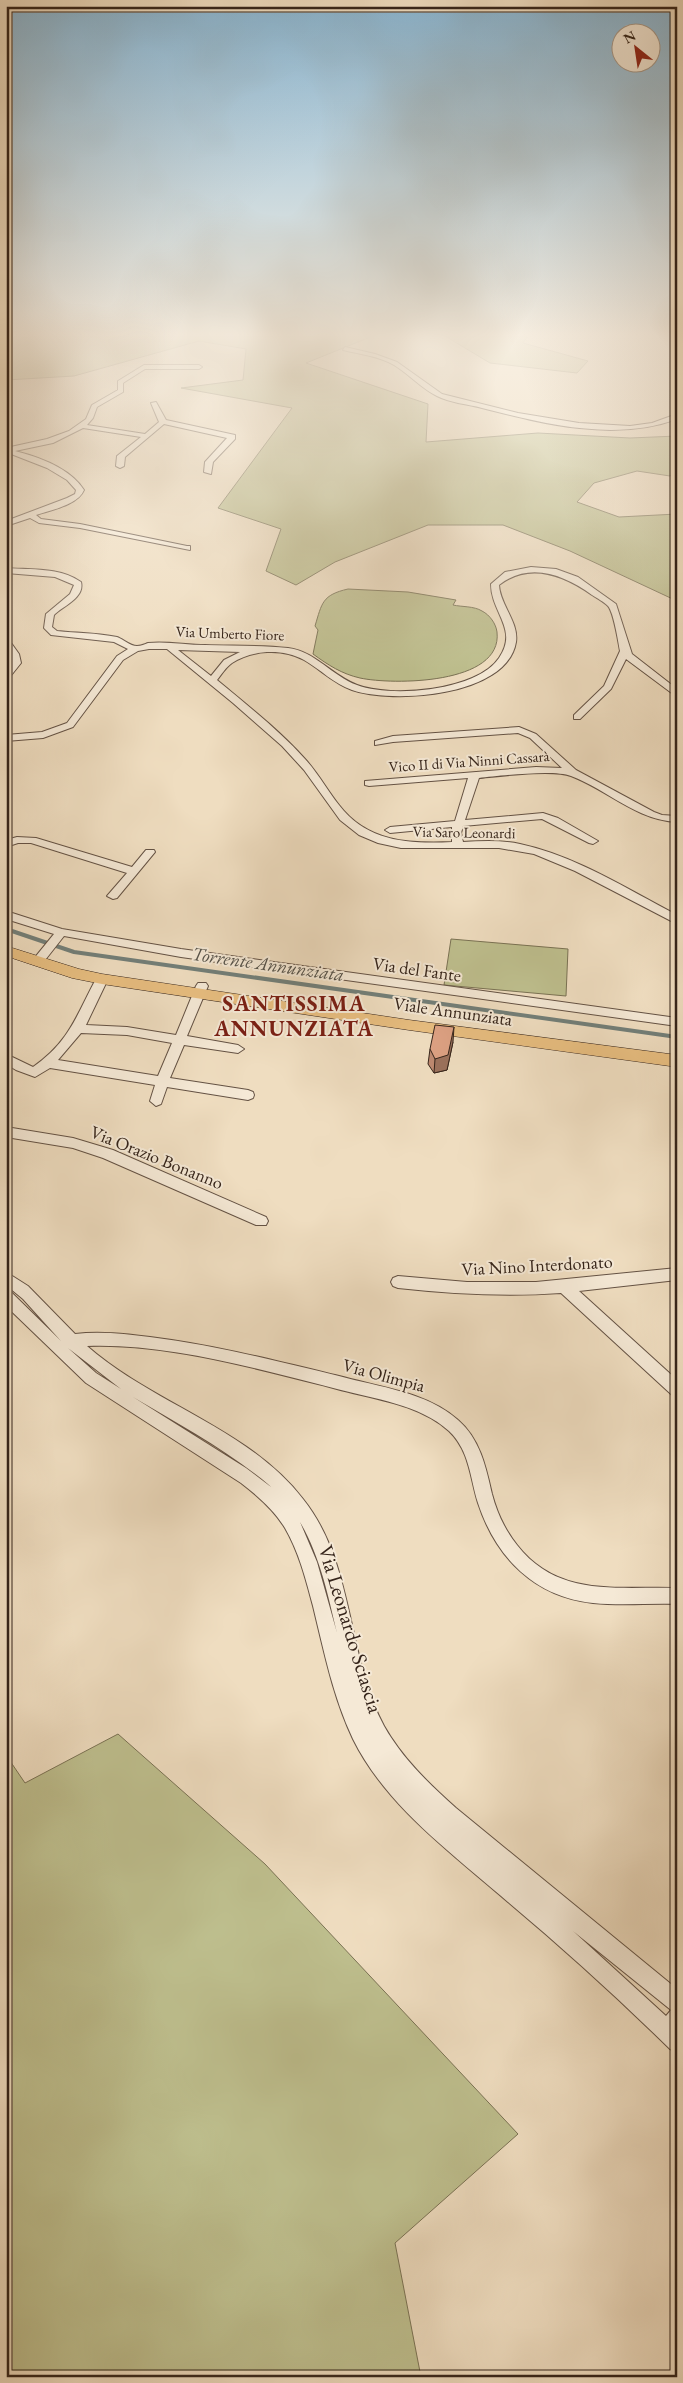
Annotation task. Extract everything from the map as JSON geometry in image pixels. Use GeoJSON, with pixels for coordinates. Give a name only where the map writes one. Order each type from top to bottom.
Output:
{"type":"FeatureCollection","features":[{"type":"Feature","properties":{"kind":"main road","name":"Viale Annunziata"},"geometry":{"type":"LineString","coordinates":[[6,951],[43,960],[200,990]]}},
{"type":"Feature","properties":{"kind":"main road","name":"Viale Annunziata"},"geometry":{"type":"LineString","coordinates":[[43,960],[77,974],[102,979],[200,990],[660,1056],[677,1061]]}},
{"type":"Feature","properties":{"kind":"main road","name":"Viale Annunziata"},"geometry":{"type":"LineString","coordinates":[[660,1056],[677,1052]]}},
{"type":"Feature","properties":{"kind":"street"},"geometry":{"type":"LineString","coordinates":[[6,451],[22,447]]}},
{"type":"Feature","properties":{"kind":"street"},"geometry":{"type":"LineString","coordinates":[[120,466],[121,456],[132,447]]}},
{"type":"Feature","properties":{"kind":"street"},"geometry":{"type":"LineString","coordinates":[[208,472],[209,462],[223,447]]}},
{"type":"Feature","properties":{"kind":"street"},"geometry":{"type":"LineString","coordinates":[[6,451],[34,458],[78,485],[80,490],[78,495],[64,503],[6,526]]}},
{"type":"Feature","properties":{"kind":"street"},"geometry":{"type":"LineString","coordinates":[[64,503],[60,514],[64,522]]}},
{"type":"Feature","properties":{"kind":"street"},"geometry":{"type":"LineString","coordinates":[[31,515],[39,521],[64,522],[187,548]]}},
{"type":"Feature","properties":{"kind":"street"},"geometry":{"type":"LineString","coordinates":[[6,526],[64,522]]}},
{"type":"Feature","properties":{"kind":"street"},"geometry":{"type":"LineString","coordinates":[[6,570],[61,576],[72,579],[78,584],[75,594],[54,610],[48,618],[48,628],[54,633],[116,640],[135,649]]}},
{"type":"Feature","properties":{"kind":"street","name":"Via Umberto Fiore"},"geometry":{"type":"LineString","coordinates":[[135,649],[149,646],[168,646],[280,650],[304,654],[346,685],[372,693],[408,693],[455,686],[475,680],[495,669],[506,658],[511,648],[510,631],[495,590],[497,581],[515,572],[539,570],[569,576],[609,602],[616,614],[624,651]]}},
{"type":"Feature","properties":{"kind":"street"},"geometry":{"type":"LineString","coordinates":[[6,642],[14,654],[16,664],[12,672],[6,676]]}},
{"type":"Feature","properties":{"kind":"street","name":"Via Saro Leonardi"},"geometry":{"type":"LineString","coordinates":[[168,646],[289,748],[313,774],[341,815],[355,828],[373,838],[397,845],[424,847],[496,844],[532,850],[572,867],[677,920]]}},
{"type":"Feature","properties":{"kind":"street"},"geometry":{"type":"LineString","coordinates":[[6,738],[43,736],[70,725],[120,658],[135,649]]}},
{"type":"Feature","properties":{"kind":"street"},"geometry":{"type":"LineString","coordinates":[[211,682],[227,662],[255,649]]}},
{"type":"Feature","properties":{"kind":"street"},"geometry":{"type":"LineString","coordinates":[[577,717],[608,687],[624,651],[677,694]]}},
{"type":"Feature","properties":{"kind":"street"},"geometry":{"type":"LineString","coordinates":[[378,743],[393,739],[519,730],[533,736],[572,772],[650,814],[660,818],[677,819]]}},
{"type":"Feature","properties":{"kind":"street","name":"Vico II di Via Ninni Cassarà"},"geometry":{"type":"LineString","coordinates":[[369,783],[536,770],[572,772]]}},
{"type":"Feature","properties":{"kind":"street"},"geometry":{"type":"LineString","coordinates":[[458,846],[456,833],[474,776]]}},
{"type":"Feature","properties":{"kind":"street"},"geometry":{"type":"LineString","coordinates":[[390,830],[543,816],[554,820],[593,842]]}},
{"type":"Feature","properties":{"kind":"street"},"geometry":{"type":"LineString","coordinates":[[6,844],[17,840],[32,840],[134,871]]}},
{"type":"Feature","properties":{"kind":"street"},"geometry":{"type":"LineString","coordinates":[[113,896],[150,852]]}},
{"type":"Feature","properties":{"kind":"street","name":"Via del Fante"},"geometry":{"type":"LineString","coordinates":[[6,915],[59,934],[181,953],[677,1022]]}},
{"type":"Feature","properties":{"kind":"street"},"geometry":{"type":"LineString","coordinates":[[43,960],[59,934]]}},
{"type":"Feature","properties":{"kind":"street"},"geometry":{"type":"LineString","coordinates":[[6,1058],[20,1067],[35,1072],[48,1063],[77,1029],[102,979]]}},
{"type":"Feature","properties":{"kind":"street"},"geometry":{"type":"LineString","coordinates":[[156,1100],[200,990]]}},
{"type":"Feature","properties":{"kind":"street"},"geometry":{"type":"LineString","coordinates":[[77,1029],[127,1031],[181,1038],[238,1049]]}},
{"type":"Feature","properties":{"kind":"street"},"geometry":{"type":"LineString","coordinates":[[48,1063],[248,1095]]}},
{"type":"Feature","properties":{"kind":"street","name":"Via Orazio Bonanno"},"geometry":{"type":"LineString","coordinates":[[6,1132],[73,1143],[108,1154],[261,1221]]}},
{"type":"Feature","properties":{"kind":"street","name":"Via Nino Interdonato"},"geometry":{"type":"LineString","coordinates":[[398,1282],[437,1287],[489,1289],[564,1286],[677,1274]]}},
{"type":"Feature","properties":{"kind":"street","name":"Via Leonardo Sciascia"},"geometry":{"type":"LineString","coordinates":[[6,1278],[24,1291],[91,1378],[153,1410],[202,1440],[277,1504],[305,1550],[346,1696],[369,1749],[388,1776],[453,1841],[674,2031]]}},
{"type":"Feature","properties":{"kind":"street"},"geometry":{"type":"LineString","coordinates":[[564,1286],[677,1390]]}},
{"type":"Feature","properties":{"kind":"street","name":"Via Leonardo Sciascia"},"geometry":{"type":"LineString","coordinates":[[6,1296],[64,1343]]}},
{"type":"Feature","properties":{"kind":"street","name":"Via Olimpia"},"geometry":{"type":"LineString","coordinates":[[64,1343],[89,1339],[130,1341],[212,1353],[409,1401],[432,1410],[451,1423],[465,1438],[474,1455],[493,1524],[506,1546],[525,1567],[544,1580],[566,1590],[592,1595],[677,1596]]}},
{"type":"Feature","properties":{"kind":"street","name":"Via Leonardo Sciascia"},"geometry":{"type":"LineString","coordinates":[[202,1440],[251,1460],[279,1482],[308,1519],[326,1564],[362,1692],[374,1721],[393,1756],[418,1785],[465,1827],[677,2002]]}},
{"type":"Feature","properties":{"kind":"green space"},"geometry":{"type":"Polygon","coordinates":[[[263,447],[677,447],[677,472],[670,476],[637,471],[594,483],[577,502],[619,517],[677,514],[677,601],[570,551],[503,525],[428,525],[335,562],[296,585],[266,571],[281,529],[218,508],[263,447]]]}},
{"type":"Feature","properties":{"kind":"green space"},"geometry":{"type":"Polygon","coordinates":[[[348,589],[408,592],[456,600],[453,605],[479,609],[488,615],[495,626],[497,632],[494,649],[483,663],[465,672],[443,678],[396,681],[375,680],[341,672],[313,654],[318,630],[315,626],[324,601],[339,591],[348,589]]]}},
{"type":"Feature","properties":{"kind":"green space"},"geometry":{"type":"Polygon","coordinates":[[[451,939],[568,949],[566,996],[444,985],[451,939]]]}},
{"type":"Feature","properties":{"kind":"green space"},"geometry":{"type":"Polygon","coordinates":[[[118,1734],[265,1864],[518,2134],[395,2243],[421,2377],[6,2377],[6,1755],[25,1783],[118,1734]]]}},
{"type":"Feature","properties":{"kind":"building"},"geometry":{"type":"Polygon","coordinates":[[[435,1025],[454,1027],[448,1055],[435,1059],[430,1049],[435,1025]]]}},
{"type":"Feature","properties":{"kind":"waterway","name":"Torrente Annunziata"},"geometry":{"type":"LineString","coordinates":[[6,929],[74,952],[677,1037]]}},
{"type":"Feature","properties":{"kind":"district","name":"SANTISSIMA ANNUNZIATA"},"geometry":{"type":"Point","coordinates":[294,1016]}}]}
